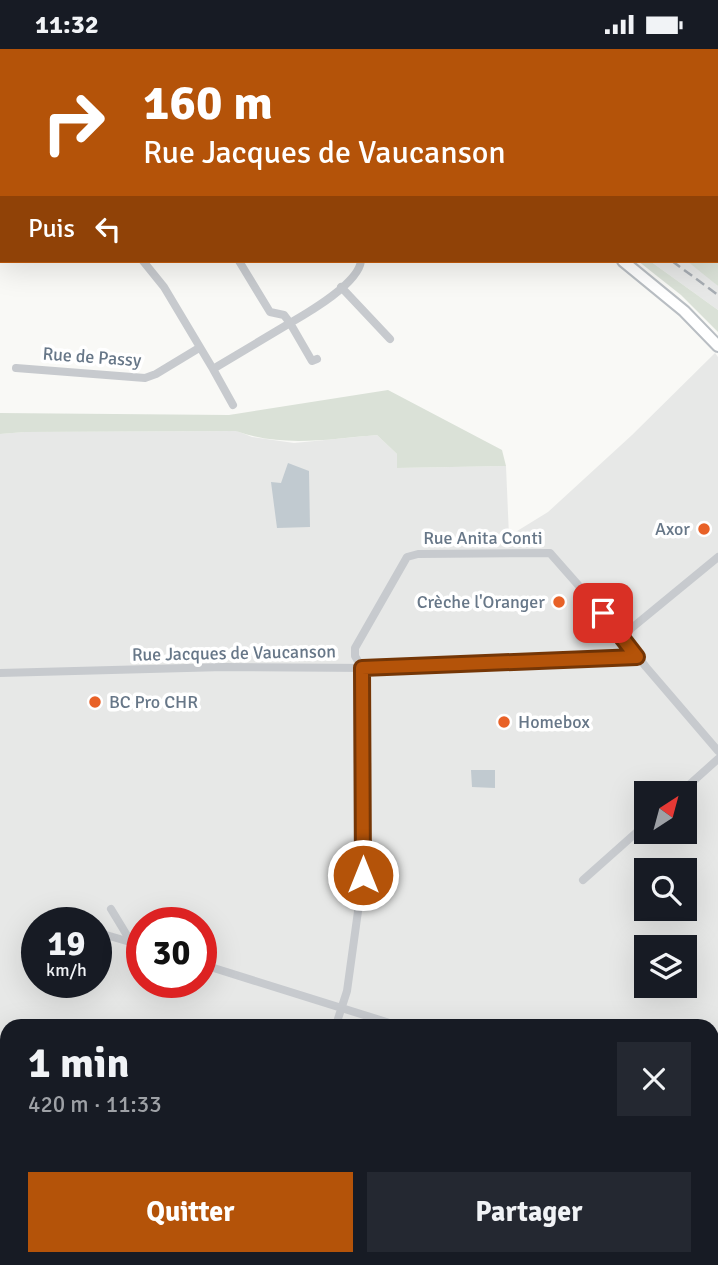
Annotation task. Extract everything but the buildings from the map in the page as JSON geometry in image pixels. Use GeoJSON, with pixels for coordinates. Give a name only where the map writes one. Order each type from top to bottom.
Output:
{"type":"FeatureCollection","features":[{"type":"Feature","properties":{"kind":"street"},"geometry":{"type":"LineString","coordinates":[[146,263],[164,287],[233,405]]}},
{"type":"Feature","properties":{"kind":"street"},"geometry":{"type":"LineString","coordinates":[[240,263],[270,312],[284,315],[312,361],[317,359]]}},
{"type":"Feature","properties":{"kind":"street"},"geometry":{"type":"LineString","coordinates":[[213,369],[322,305],[358,271],[360,263]]}},
{"type":"Feature","properties":{"kind":"street"},"geometry":{"type":"LineString","coordinates":[[625,263],[684,311],[718,346]]}},
{"type":"Feature","properties":{"kind":"street"},"geometry":{"type":"LineString","coordinates":[[341,287],[390,339]]}},
{"type":"Feature","properties":{"kind":"street","name":"Rue de Passy"},"geometry":{"type":"LineString","coordinates":[[16,368],[145,378],[156,375],[199,348]]}},
{"type":"Feature","properties":{"kind":"street","name":"Rue Anita Conti"},"geometry":{"type":"LineString","coordinates":[[362,668],[355,656],[355,647],[403,562],[412,554],[550,553],[637,657]]}},
{"type":"Feature","properties":{"kind":"street"},"geometry":{"type":"LineString","coordinates":[[622,636],[718,557]]}},
{"type":"Feature","properties":{"kind":"street"},"geometry":{"type":"LineString","coordinates":[[637,657],[718,751]]}},
{"type":"Feature","properties":{"kind":"street","name":"Rue Jacques de Vaucanson"},"geometry":{"type":"LineString","coordinates":[[0,673],[224,667],[362,668],[637,657]]}},
{"type":"Feature","properties":{"kind":"street"},"geometry":{"type":"LineString","coordinates":[[338,1019],[347,991],[363,875],[362,668]]}},
{"type":"Feature","properties":{"kind":"street"},"geometry":{"type":"LineString","coordinates":[[693,781],[718,759]]}},
{"type":"Feature","properties":{"kind":"street"},"geometry":{"type":"LineString","coordinates":[[583,880],[634,835]]}},
{"type":"Feature","properties":{"kind":"street"},"geometry":{"type":"LineString","coordinates":[[112,911],[126,934]]}},
{"type":"Feature","properties":{"kind":"street"},"geometry":{"type":"LineString","coordinates":[[217,969],[375,1019]]}},
{"type":"Feature","properties":{"kind":"shaded area"},"geometry":{"type":"Polygon","coordinates":[[[641,263],[653,263],[718,310],[718,332],[681,295],[641,263]]]}},
{"type":"Feature","properties":{"kind":"shaded area"},"geometry":{"type":"Polygon","coordinates":[[[653,263],[690,263],[705,273],[718,286],[718,310],[653,263]]]}},
{"type":"Feature","properties":{"kind":"shaded area"},"geometry":{"type":"Polygon","coordinates":[[[689,263],[718,263],[718,286],[689,263]]]}},
{"type":"Feature","properties":{"kind":"shaded area"},"geometry":{"type":"Polygon","coordinates":[[[715,353],[718,357],[718,1019],[0,1019],[0,434],[237,431],[252,437],[294,443],[377,435],[397,454],[397,468],[506,466],[509,536],[548,512],[632,435],[715,353]]]}},
{"type":"Feature","properties":{"kind":"shaded area"},"geometry":{"type":"Polygon","coordinates":[[[388,390],[502,450],[506,466],[397,468],[397,454],[377,435],[288,441],[236,431],[0,434],[0,413],[229,415],[388,390]]]}},
{"type":"Feature","properties":{"kind":"shaded area"},"geometry":{"type":"Polygon","coordinates":[[[288,463],[309,471],[310,527],[277,528],[271,482],[281,483],[288,463]]]}},
{"type":"Feature","properties":{"kind":"shaded area"},"geometry":{"type":"Polygon","coordinates":[[[471,770],[495,770],[495,788],[472,787],[471,770]]]}},
{"type":"Feature","properties":{"kind":"railway"},"geometry":{"type":"LineString","coordinates":[[675,263],[718,295]]}},
{"type":"Feature","properties":{"kind":"place","name":"Axor"},"geometry":{"type":"Point","coordinates":[704,529]}},
{"type":"Feature","properties":{"kind":"place","name":"Crèche l'Oranger"},"geometry":{"type":"Point","coordinates":[559,602]}},
{"type":"Feature","properties":{"kind":"place","name":"BC Pro CHR"},"geometry":{"type":"Point","coordinates":[95,702]}},
{"type":"Feature","properties":{"kind":"place","name":"Homebox"},"geometry":{"type":"Point","coordinates":[504,722]}},
{"type":"Feature","properties":{"kind":"route"},"geometry":{"type":"LineString","coordinates":[[363,875],[362,668],[637,657],[603,613]]}}]}
